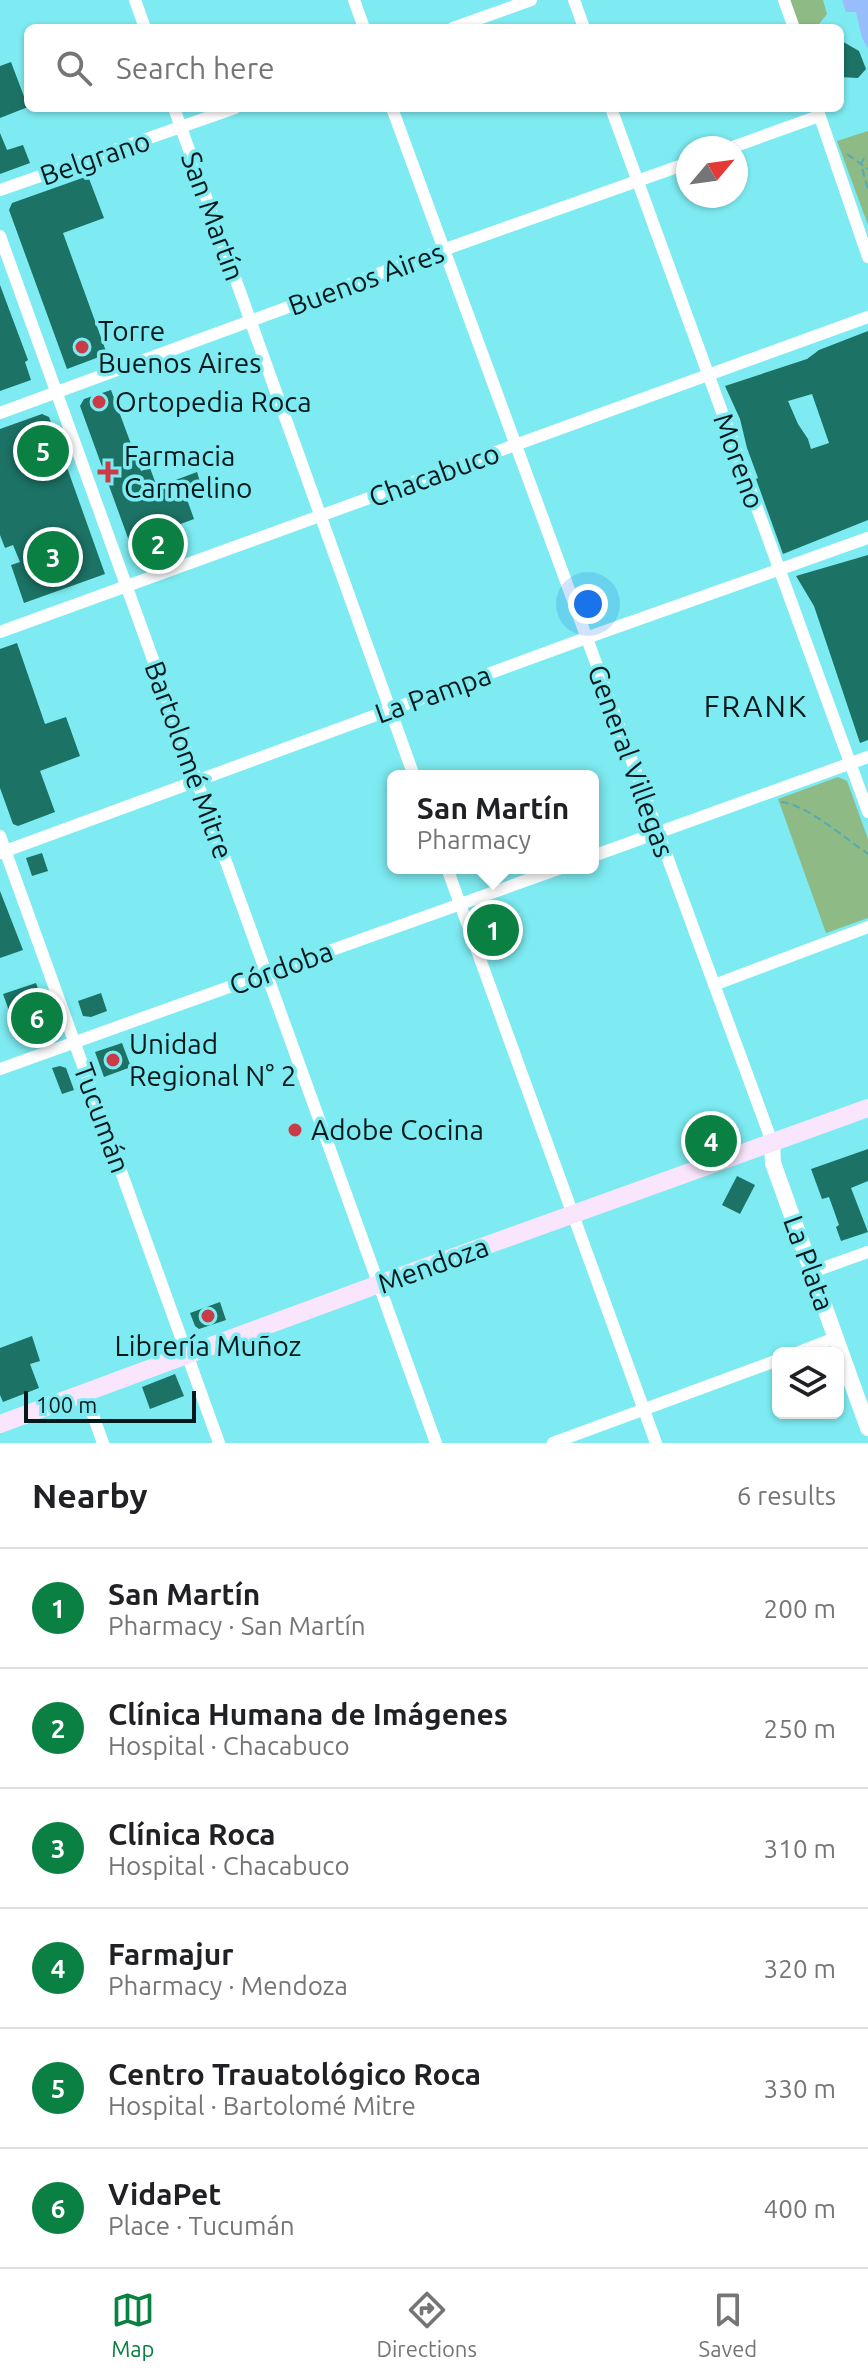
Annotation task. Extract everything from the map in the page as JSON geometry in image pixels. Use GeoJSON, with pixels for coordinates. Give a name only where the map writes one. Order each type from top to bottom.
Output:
{"type":"FeatureCollection","features":[{"type":"Feature","properties":{"kind":"main road","name":"Mendoza"},"geometry":{"type":"LineString","coordinates":[[0,1424],[868,1108]]}},
{"type":"Feature","properties":{"kind":"street"},"geometry":{"type":"LineString","coordinates":[[135,0],[144,24]]}},
{"type":"Feature","properties":{"kind":"street"},"geometry":{"type":"LineString","coordinates":[[354,0],[363,24]]}},
{"type":"Feature","properties":{"kind":"street"},"geometry":{"type":"LineString","coordinates":[[464,24],[531,0]]}},
{"type":"Feature","properties":{"kind":"street"},"geometry":{"type":"LineString","coordinates":[[574,0],[583,24]]}},
{"type":"Feature","properties":{"kind":"street"},"geometry":{"type":"LineString","coordinates":[[784,0],[793,24]]}},
{"type":"Feature","properties":{"kind":"street","name":"San Martín"},"geometry":{"type":"LineString","coordinates":[[175,112],[412,770]]}},
{"type":"Feature","properties":{"kind":"street","name":"Belgrano"},"geometry":{"type":"LineString","coordinates":[[0,190],[224,112]]}},
{"type":"Feature","properties":{"kind":"street","name":"General Villegas"},"geometry":{"type":"LineString","coordinates":[[393,112],[772,1142]]}},
{"type":"Feature","properties":{"kind":"street","name":"Moreno"},"geometry":{"type":"LineString","coordinates":[[612,112],[868,812]]}},
{"type":"Feature","properties":{"kind":"street"},"geometry":{"type":"LineString","coordinates":[[748,141],[818,112],[868,257]]}},
{"type":"Feature","properties":{"kind":"street","name":"Buenos Aires"},"geometry":{"type":"LineString","coordinates":[[0,413],[676,167]]}},
{"type":"Feature","properties":{"kind":"street","name":"Bartolomé Mitre"},"geometry":{"type":"LineString","coordinates":[[0,236],[436,1443]]}},
{"type":"Feature","properties":{"kind":"street","name":"Chacabuco"},"geometry":{"type":"LineString","coordinates":[[0,632],[868,317]]}},
{"type":"Feature","properties":{"kind":"street","name":"La Pampa"},"geometry":{"type":"LineString","coordinates":[[3,852],[868,538]]}},
{"type":"Feature","properties":{"kind":"street"},"geometry":{"type":"LineString","coordinates":[[599,854],[868,757]]}},
{"type":"Feature","properties":{"kind":"street","name":"Tucumán"},"geometry":{"type":"LineString","coordinates":[[0,836],[3,852],[219,1443]]}},
{"type":"Feature","properties":{"kind":"street"},"geometry":{"type":"LineString","coordinates":[[449,874],[656,1443]]}},
{"type":"Feature","properties":{"kind":"street","name":"Córdoba"},"geometry":{"type":"LineString","coordinates":[[0,1069],[545,874]]}},
{"type":"Feature","properties":{"kind":"street"},"geometry":{"type":"LineString","coordinates":[[714,985],[868,927]]}},
{"type":"Feature","properties":{"kind":"street","name":"La Plata"},"geometry":{"type":"LineString","coordinates":[[772,1142],[773,1163],[868,1428]]}},
{"type":"Feature","properties":{"kind":"street"},"geometry":{"type":"LineString","coordinates":[[812,1272],[868,1252]]}},
{"type":"Feature","properties":{"kind":"street"},"geometry":{"type":"LineString","coordinates":[[812,1347],[835,1338]]}},
{"type":"Feature","properties":{"kind":"street"},"geometry":{"type":"LineString","coordinates":[[553,1443],[772,1362]]}},
{"type":"Feature","properties":{"kind":"street"},"geometry":{"type":"LineString","coordinates":[[85,1393],[103,1443]]}},
{"type":"Feature","properties":{"kind":"path"},"geometry":{"type":"LineString","coordinates":[[837,147],[868,169]]}},
{"type":"Feature","properties":{"kind":"path"},"geometry":{"type":"LineString","coordinates":[[864,158],[861,164],[868,190]]}},
{"type":"Feature","properties":{"kind":"path"},"geometry":{"type":"LineString","coordinates":[[779,802],[799,808],[868,854]]}},
{"type":"Feature","properties":{"kind":"green space"},"geometry":{"type":"Polygon","coordinates":[[[790,0],[823,0],[827,14],[819,24],[798,24],[790,0]]]}},
{"type":"Feature","properties":{"kind":"green space"},"geometry":{"type":"Polygon","coordinates":[[[868,131],[868,225],[837,141],[868,131]]]}},
{"type":"Feature","properties":{"kind":"green space"},"geometry":{"type":"Polygon","coordinates":[[[838,777],[847,781],[868,839],[868,918],[826,933],[778,799],[838,777]]]}},
{"type":"Feature","properties":{"kind":"water"},"geometry":{"type":"Polygon","coordinates":[[[842,0],[868,0],[868,48],[862,38],[856,12],[846,12],[842,0]]]}},
{"type":"Feature","properties":{"kind":"building"},"geometry":{"type":"Polygon","coordinates":[[[844,42],[859,51],[866,69],[858,78],[844,77],[844,42]]]}},
{"type":"Feature","properties":{"kind":"building"},"geometry":{"type":"Polygon","coordinates":[[[11,62],[24,96],[24,109],[0,118],[0,66],[11,62]]]}},
{"type":"Feature","properties":{"kind":"building"},"geometry":{"type":"Polygon","coordinates":[[[0,133],[7,150],[23,145],[30,163],[0,174],[0,133]]]}},
{"type":"Feature","properties":{"kind":"building"},"geometry":{"type":"Polygon","coordinates":[[[88,176],[104,218],[63,233],[107,354],[67,369],[9,210],[12,203],[88,176]]]}},
{"type":"Feature","properties":{"kind":"building"},"geometry":{"type":"Polygon","coordinates":[[[0,285],[28,360],[25,362],[31,380],[0,391],[0,285]]]}},
{"type":"Feature","properties":{"kind":"building"},"geometry":{"type":"Polygon","coordinates":[[[868,331],[868,520],[783,554],[756,479],[740,419],[725,386],[807,359],[819,350],[868,331]],[[812,394],[788,401],[811,449],[829,443],[812,394]]]}},
{"type":"Feature","properties":{"kind":"building"},"geometry":{"type":"Polygon","coordinates":[[[111,390],[141,471],[150,468],[157,487],[197,472],[201,485],[184,491],[194,519],[178,525],[185,545],[141,562],[140,559],[136,560],[80,406],[84,399],[111,390]]]}},
{"type":"Feature","properties":{"kind":"building"},"geometry":{"type":"Polygon","coordinates":[[[42,414],[49,417],[105,574],[24,603],[11,565],[20,562],[13,545],[5,548],[0,535],[0,429],[42,414]]]}},
{"type":"Feature","properties":{"kind":"building"},"geometry":{"type":"Polygon","coordinates":[[[868,555],[868,740],[860,743],[814,606],[796,576],[868,555]]]}},
{"type":"Feature","properties":{"kind":"building"},"geometry":{"type":"Polygon","coordinates":[[[17,643],[45,724],[66,717],[80,756],[40,771],[55,812],[18,826],[13,824],[0,788],[0,649],[17,643]]]}},
{"type":"Feature","properties":{"kind":"building"},"geometry":{"type":"Polygon","coordinates":[[[42,853],[48,871],[32,876],[26,858],[42,853]]]}},
{"type":"Feature","properties":{"kind":"building"},"geometry":{"type":"Polygon","coordinates":[[[0,891],[23,950],[0,958],[0,891]]]}},
{"type":"Feature","properties":{"kind":"building"},"geometry":{"type":"Polygon","coordinates":[[[497,913],[508,939],[489,946],[479,920],[497,913]]]}},
{"type":"Feature","properties":{"kind":"building"},"geometry":{"type":"Polygon","coordinates":[[[36,983],[49,1020],[30,1027],[26,1014],[12,1019],[3,994],[36,983]]]}},
{"type":"Feature","properties":{"kind":"building"},"geometry":{"type":"Polygon","coordinates":[[[101,993],[107,1011],[91,1017],[83,1016],[78,1001],[101,993]]]}},
{"type":"Feature","properties":{"kind":"building","name":"Unidad Regional N° 2"},"geometry":{"type":"Polygon","coordinates":[[[122,1043],[131,1067],[104,1077],[95,1052],[122,1043]]]}},
{"type":"Feature","properties":{"kind":"building"},"geometry":{"type":"Polygon","coordinates":[[[52,1068],[66,1068],[74,1090],[62,1094],[52,1068]]]}},
{"type":"Feature","properties":{"kind":"building"},"geometry":{"type":"Polygon","coordinates":[[[715,1125],[724,1147],[706,1153],[698,1131],[715,1125]]]}},
{"type":"Feature","properties":{"kind":"building"},"geometry":{"type":"Polygon","coordinates":[[[868,1149],[868,1181],[851,1188],[868,1232],[841,1241],[829,1197],[822,1199],[811,1169],[868,1149]]]}},
{"type":"Feature","properties":{"kind":"building"},"geometry":{"type":"Polygon","coordinates":[[[737,1176],[755,1185],[740,1214],[722,1205],[737,1176]]]}},
{"type":"Feature","properties":{"kind":"building","name":"Librería Muñoz"},"geometry":{"type":"Polygon","coordinates":[[[220,1302],[226,1320],[199,1329],[195,1326],[190,1313],[220,1302]]]}},
{"type":"Feature","properties":{"kind":"building"},"geometry":{"type":"Polygon","coordinates":[[[32,1336],[40,1361],[30,1364],[39,1388],[3,1402],[0,1395],[0,1348],[32,1336]]]}},
{"type":"Feature","properties":{"kind":"building"},"geometry":{"type":"Polygon","coordinates":[[[175,1374],[184,1396],[150,1409],[142,1387],[175,1374]]]}},
{"type":"Feature","properties":{"kind":"place","name":"Torre Buenos Aires"},"geometry":{"type":"Point","coordinates":[82,347]}},
{"type":"Feature","properties":{"kind":"place","name":"Ortopedia Roca"},"geometry":{"type":"Point","coordinates":[99,402]}},
{"type":"Feature","properties":{"kind":"place","name":"Centro Trauatológico Roca"},"geometry":{"type":"Point","coordinates":[43,451]}},
{"type":"Feature","properties":{"kind":"place","name":"Farmacia Carmelino"},"geometry":{"type":"Point","coordinates":[108,472]}},
{"type":"Feature","properties":{"kind":"place","name":"Clínica Humana de Imágenes"},"geometry":{"type":"Point","coordinates":[158,544]}},
{"type":"Feature","properties":{"kind":"place","name":"Clínica Roca"},"geometry":{"type":"Point","coordinates":[53,557]}},
{"type":"Feature","properties":{"kind":"place","name":"San Martín"},"geometry":{"type":"Point","coordinates":[493,930]}},
{"type":"Feature","properties":{"kind":"place","name":"VidaPet"},"geometry":{"type":"Point","coordinates":[37,1018]}},
{"type":"Feature","properties":{"kind":"place","name":"Unidad Regional N° 2"},"geometry":{"type":"Point","coordinates":[113,1060]}},
{"type":"Feature","properties":{"kind":"place","name":"Adobe Cocina"},"geometry":{"type":"Point","coordinates":[295,1130]}},
{"type":"Feature","properties":{"kind":"place","name":"Farmajur"},"geometry":{"type":"Point","coordinates":[711,1141]}},
{"type":"Feature","properties":{"kind":"place","name":"Librería Muñoz"},"geometry":{"type":"Point","coordinates":[208,1316]}},
{"type":"Feature","properties":{"kind":"district","name":"FRANK"},"geometry":{"type":"Point","coordinates":[756,707]}}]}
